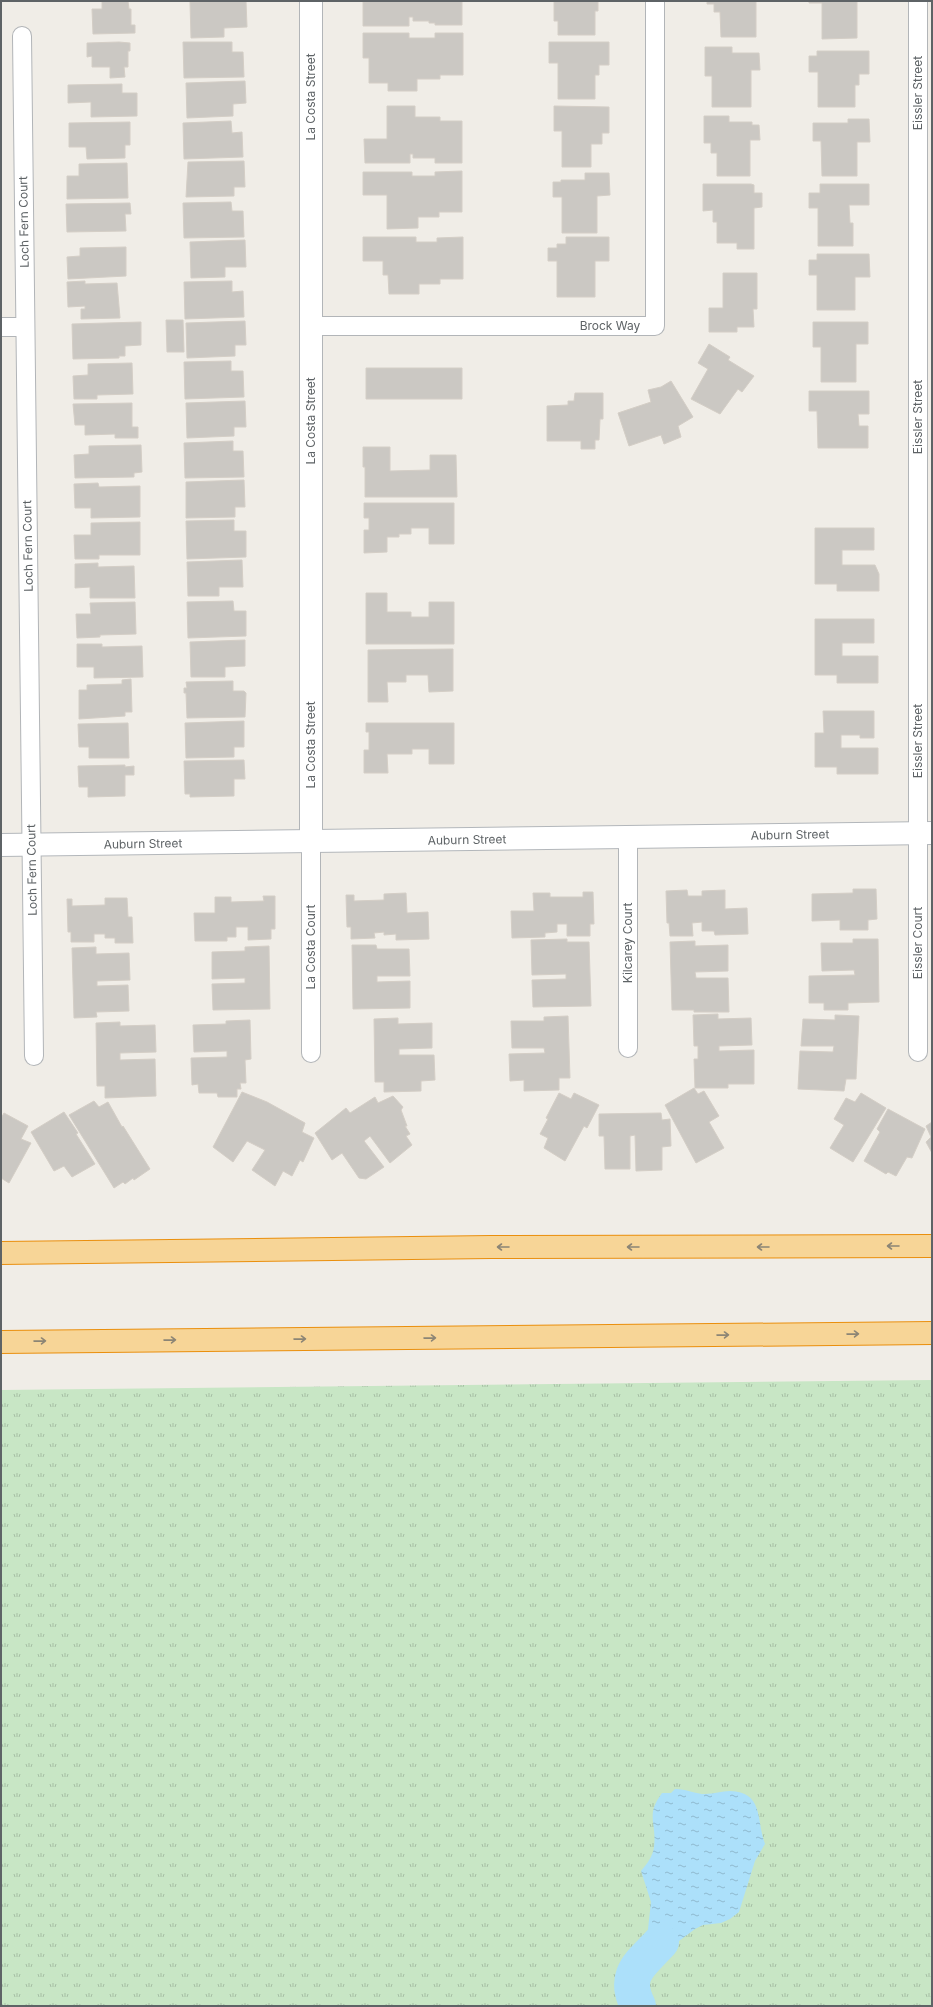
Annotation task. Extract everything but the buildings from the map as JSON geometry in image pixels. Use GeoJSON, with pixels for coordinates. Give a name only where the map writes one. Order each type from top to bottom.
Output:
{"type":"FeatureCollection","features":[{"type":"Feature","properties":{"kind":"highway"},"geometry":{"type":"LineString","coordinates":[[1,1253],[491,1247],[932,1246]]}},
{"type":"Feature","properties":{"kind":"highway"},"geometry":{"type":"LineString","coordinates":[[1,1342],[932,1333]]}},
{"type":"Feature","properties":{"kind":"main road","name":"La Costa Street"},"geometry":{"type":"LineString","coordinates":[[311,1],[311,842]]}},
{"type":"Feature","properties":{"kind":"main road","name":"Auburn Street"},"geometry":{"type":"LineString","coordinates":[[1,845],[925,833]]}},
{"type":"Feature","properties":{"kind":"street","name":"Brock Way"},"geometry":{"type":"LineString","coordinates":[[311,326],[655,326],[655,1]]}},
{"type":"Feature","properties":{"kind":"street","name":"Eissler Street"},"geometry":{"type":"LineString","coordinates":[[918,1],[925,655],[925,833]]}},
{"type":"Feature","properties":{"kind":"street","name":"Loch Fern Court"},"geometry":{"type":"LineString","coordinates":[[22,36],[34,1056]]}},
{"type":"Feature","properties":{"kind":"street"},"geometry":{"type":"LineString","coordinates":[[1,327],[26,327]]}},
{"type":"Feature","properties":{"kind":"street","name":"Eissler Court"},"geometry":{"type":"LineString","coordinates":[[918,1052],[925,833]]}},
{"type":"Feature","properties":{"kind":"street","name":"Kilcarey Court"},"geometry":{"type":"LineString","coordinates":[[628,838],[628,1048]]}},
{"type":"Feature","properties":{"kind":"street","name":"La Costa Court"},"geometry":{"type":"LineString","coordinates":[[311,842],[311,1053]]}},
{"type":"Feature","properties":{"kind":"green space"},"geometry":{"type":"Polygon","coordinates":[[[932,1380],[932,2006],[1,2006],[1,1390],[932,1380]]]}},
{"type":"Feature","properties":{"kind":"water"},"geometry":{"type":"Polygon","coordinates":[[[675,1789],[705,1794],[730,1791],[749,1796],[757,1809],[765,1844],[755,1861],[739,1912],[730,1919],[721,1923],[703,1925],[679,1941],[670,1945],[661,1942],[652,1936],[648,1929],[651,1902],[641,1871],[649,1860],[653,1850],[655,1838],[653,1819],[654,1808],[662,1793],[671,1793],[675,1789]]]}},
{"type":"Feature","properties":{"kind":"waterway"},"geometry":{"type":"LineString","coordinates":[[638,2006],[632,1986],[633,1977],[641,1963],[661,1942]]}}]}
